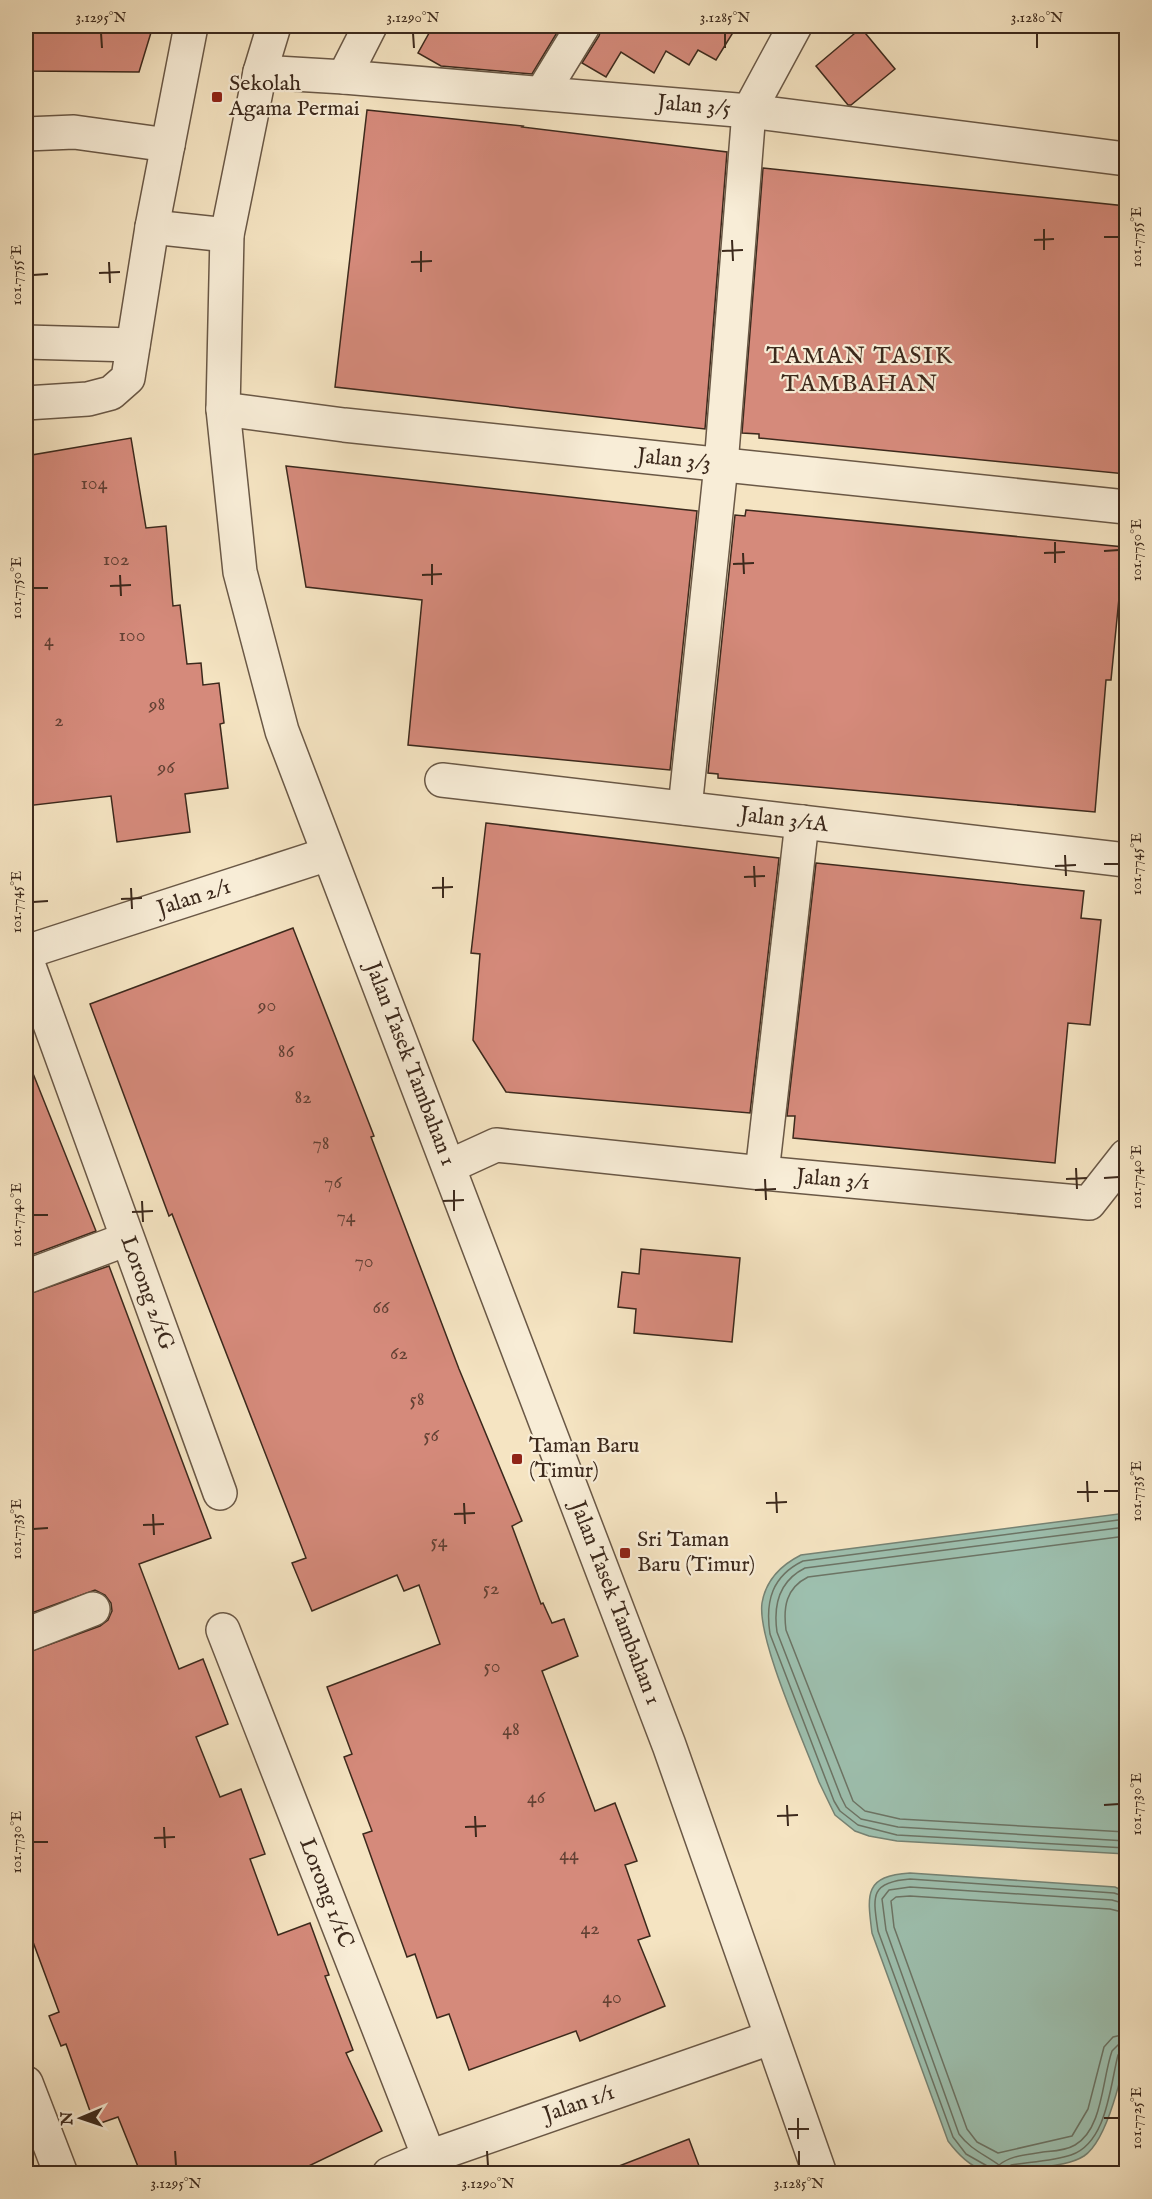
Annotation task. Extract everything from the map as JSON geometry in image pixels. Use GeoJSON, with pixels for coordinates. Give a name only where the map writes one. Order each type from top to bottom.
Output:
{"type":"FeatureCollection","features":[{"type":"Feature","properties":{"kind":"street"},"geometry":{"type":"LineString","coordinates":[[26,403],[88,399],[111,393],[128,378],[152,227],[191,26]]}},
{"type":"Feature","properties":{"kind":"street","name":"Jalan Tasek Tambahan 1"},"geometry":{"type":"LineString","coordinates":[[274,26],[260,72],[227,235],[223,409],[240,572],[282,731],[450,1166],[669,1745],[770,2038],[820,2174]]}},
{"type":"Feature","properties":{"kind":"street"},"geometry":{"type":"LineString","coordinates":[[344,76],[370,26]]}},
{"type":"Feature","properties":{"kind":"street"},"geometry":{"type":"LineString","coordinates":[[542,93],[583,26]]}},
{"type":"Feature","properties":{"kind":"street"},"geometry":{"type":"LineString","coordinates":[[685,808],[721,465],[750,111],[795,26]]}},
{"type":"Feature","properties":{"kind":"street","name":"Jalan 3/5"},"geometry":{"type":"LineString","coordinates":[[260,72],[344,76],[750,111],[1126,159]]}},
{"type":"Feature","properties":{"kind":"street"},"geometry":{"type":"LineString","coordinates":[[26,134],[74,132],[168,145]]}},
{"type":"Feature","properties":{"kind":"street"},"geometry":{"type":"LineString","coordinates":[[152,227],[227,235]]}},
{"type":"Feature","properties":{"kind":"street"},"geometry":{"type":"LineString","coordinates":[[26,342],[133,345]]}},
{"type":"Feature","properties":{"kind":"street","name":"Jalan 3/3"},"geometry":{"type":"LineString","coordinates":[[223,409],[721,465],[1126,507]]}},
{"type":"Feature","properties":{"kind":"street","name":"Jalan 3/1A"},"geometry":{"type":"LineString","coordinates":[[442,780],[1126,860]]}},
{"type":"Feature","properties":{"kind":"street"},"geometry":{"type":"LineString","coordinates":[[762,1173],[802,822]]}},
{"type":"Feature","properties":{"kind":"street","name":"Jalan 2/1"},"geometry":{"type":"LineString","coordinates":[[26,952],[328,854]]}},
{"type":"Feature","properties":{"kind":"street","name":"Lorong 2/1G"},"geometry":{"type":"LineString","coordinates":[[26,958],[220,1493]]}},
{"type":"Feature","properties":{"kind":"street","name":"Jalan 3/1"},"geometry":{"type":"LineString","coordinates":[[450,1166],[496,1145],[762,1173],[1089,1203],[1126,1156]]}},
{"type":"Feature","properties":{"kind":"street"},"geometry":{"type":"LineString","coordinates":[[26,1277],[127,1239]]}},
{"type":"Feature","properties":{"kind":"street"},"geometry":{"type":"LineString","coordinates":[[26,1635],[93,1609]]}},
{"type":"Feature","properties":{"kind":"street","name":"Lorong 1/1C"},"geometry":{"type":"LineString","coordinates":[[223,1630],[429,2157]]}},
{"type":"Feature","properties":{"kind":"street","name":"Jalan 1/1"},"geometry":{"type":"LineString","coordinates":[[389,2174],[429,2157],[770,2038]]}},
{"type":"Feature","properties":{"kind":"street"},"geometry":{"type":"LineString","coordinates":[[26,2083],[61,2174]]}},
{"type":"Feature","properties":{"kind":"water"},"geometry":{"type":"Polygon","coordinates":[[[1126,1513],[1126,1854],[897,1841],[855,1831],[835,1815],[793,1717],[767,1641],[762,1619],[762,1603],[767,1587],[776,1574],[787,1563],[801,1555],[1126,1513]]]}},
{"type":"Feature","properties":{"kind":"water"},"geometry":{"type":"Polygon","coordinates":[[[910,1873],[1115,1887],[1126,1892],[1128,1986],[1125,2054],[1107,2120],[1100,2136],[1084,2156],[1056,2165],[1012,2171],[991,2171],[973,2166],[948,2141],[872,1933],[869,1908],[872,1890],[876,1883],[884,1878],[910,1873]]]}},
{"type":"Feature","properties":{"kind":"building"},"geometry":{"type":"Polygon","coordinates":[[[26,26],[153,26],[139,72],[26,71],[26,26]]]}},
{"type":"Feature","properties":{"kind":"building"},"geometry":{"type":"Polygon","coordinates":[[[433,26],[561,26],[532,74],[441,66],[418,53],[433,26]]]}},
{"type":"Feature","properties":{"kind":"building"},"geometry":{"type":"Polygon","coordinates":[[[602,26],[737,26],[716,60],[698,50],[689,65],[666,51],[654,73],[621,52],[606,77],[582,63],[599,36],[602,26]]]}},
{"type":"Feature","properties":{"kind":"building"},"geometry":{"type":"Polygon","coordinates":[[[861,28],[895,69],[851,105],[848,105],[816,66],[861,28]]]}},
{"type":"Feature","properties":{"kind":"building"},"geometry":{"type":"Polygon","coordinates":[[[367,110],[523,126],[727,152],[705,429],[335,387],[367,110]]]}},
{"type":"Feature","properties":{"kind":"building"},"geometry":{"type":"Polygon","coordinates":[[[763,168],[1126,206],[1126,474],[759,438],[759,434],[742,433],[763,168]]]}},
{"type":"Feature","properties":{"kind":"building"},"geometry":{"type":"Polygon","coordinates":[[[131,438],[146,528],[166,526],[173,606],[180,605],[187,664],[201,663],[203,685],[219,683],[224,723],[220,724],[228,788],[185,794],[190,832],[117,842],[111,796],[26,806],[26,456],[131,438]]]}},
{"type":"Feature","properties":{"kind":"building"},"geometry":{"type":"Polygon","coordinates":[[[286,466],[697,511],[670,770],[408,745],[422,600],[306,587],[286,466]]]}},
{"type":"Feature","properties":{"kind":"building"},"geometry":{"type":"Polygon","coordinates":[[[746,510],[1124,547],[1111,680],[1106,680],[1095,812],[718,778],[718,774],[708,773],[735,515],[745,516],[746,510]]]}},
{"type":"Feature","properties":{"kind":"building"},"geometry":{"type":"Polygon","coordinates":[[[486,823],[779,858],[750,1113],[506,1092],[473,1040],[480,954],[471,953],[486,823]]]}},
{"type":"Feature","properties":{"kind":"building"},"geometry":{"type":"Polygon","coordinates":[[[816,863],[1084,891],[1081,918],[1101,920],[1090,1025],[1068,1023],[1055,1163],[793,1138],[795,1116],[787,1116],[816,863]]]}},
{"type":"Feature","properties":{"kind":"building"},"geometry":{"type":"Polygon","coordinates":[[[293,928],[374,1136],[371,1137],[459,1369],[522,1521],[512,1526],[541,1604],[543,1603],[552,1623],[564,1619],[578,1656],[542,1671],[595,1811],[615,1803],[637,1861],[625,1865],[650,1936],[638,1940],[665,2006],[580,2041],[576,2031],[469,2070],[449,2014],[437,2018],[415,1954],[407,1957],[363,1834],[372,1831],[344,1757],[352,1754],[327,1687],[440,1644],[419,1585],[404,1591],[397,1575],[312,1611],[292,1563],[306,1558],[172,1214],[169,1216],[90,1004],[293,928]]]}},
{"type":"Feature","properties":{"kind":"building"},"geometry":{"type":"Polygon","coordinates":[[[26,1056],[96,1231],[26,1257],[26,1056]]]}},
{"type":"Feature","properties":{"kind":"building"},"geometry":{"type":"Polygon","coordinates":[[[641,1249],[740,1258],[732,1342],[634,1333],[636,1309],[618,1307],[622,1272],[639,1274],[641,1249]]]}},
{"type":"Feature","properties":{"kind":"building"},"geometry":{"type":"Polygon","coordinates":[[[109,1266],[211,1538],[139,1564],[179,1669],[203,1659],[228,1724],[196,1737],[220,1797],[241,1789],[265,1854],[250,1859],[278,1935],[310,1923],[329,1975],[325,1976],[353,2050],[346,2053],[382,2131],[292,2174],[141,2174],[118,2117],[95,2125],[66,2044],[61,2046],[49,2016],[59,2012],[26,1923],[26,1653],[100,1626],[108,1620],[112,1611],[111,1603],[105,1595],[95,1590],[26,1615],[26,1295],[109,1266]]]}},
{"type":"Feature","properties":{"kind":"building"},"geometry":{"type":"Polygon","coordinates":[[[689,2139],[702,2174],[606,2174],[606,2171],[689,2139]]]}},
{"type":"Feature","properties":{"kind":"place","name":"Sekolah Agama Permai"},"geometry":{"type":"Point","coordinates":[217,97]}},
{"type":"Feature","properties":{"kind":"place","name":"Taman Baru (Timur)"},"geometry":{"type":"Point","coordinates":[517,1459]}},
{"type":"Feature","properties":{"kind":"place","name":"Sri Taman Baru (Timur)"},"geometry":{"type":"Point","coordinates":[625,1553]}},
{"type":"Feature","properties":{"kind":"district","name":"TAMAN TASIK TAMBAHAN"},"geometry":{"type":"Point","coordinates":[860,370]}}]}
